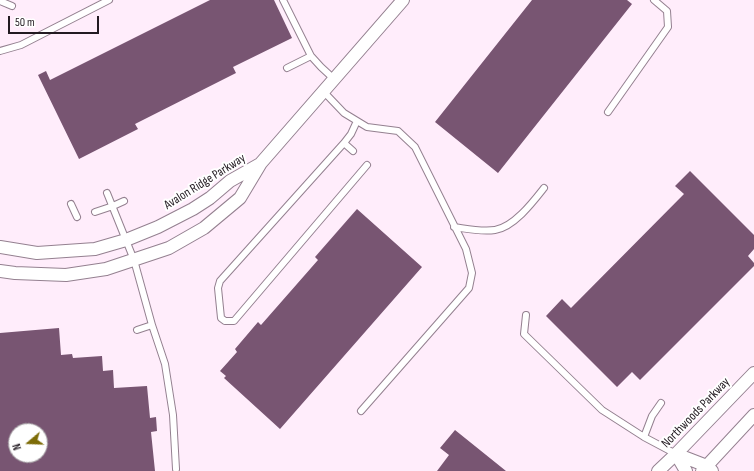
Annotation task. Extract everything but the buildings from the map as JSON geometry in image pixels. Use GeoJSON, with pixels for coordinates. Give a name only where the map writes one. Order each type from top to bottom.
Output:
{"type":"FeatureCollection","features":[{"type":"Feature","properties":{"kind":"street","name":"Avalon Ridge Parkway"},"geometry":{"type":"LineString","coordinates":[[0,271],[15,273],[66,274],[106,270],[169,248],[204,228],[240,198],[261,163],[403,0]]}},
{"type":"Feature","properties":{"kind":"street","name":"Avalon Ridge Parkway"},"geometry":{"type":"LineString","coordinates":[[0,247],[38,253],[95,249],[126,240],[158,227],[192,209],[210,198],[230,181],[261,163]]}},
{"type":"Feature","properties":{"kind":"street","name":"Northwoods Parkway"},"geometry":{"type":"LineString","coordinates":[[658,471],[754,373]]}},
{"type":"Feature","properties":{"kind":"street"},"geometry":{"type":"LineString","coordinates":[[676,454],[707,469],[754,415]]}},
{"type":"Feature","properties":{"kind":"street"},"geometry":{"type":"LineString","coordinates":[[676,454],[686,471]]}},
{"type":"Feature","properties":{"kind":"lane"},"geometry":{"type":"LineString","coordinates":[[0,51],[20,45],[109,0]]}},
{"type":"Feature","properties":{"kind":"lane"},"geometry":{"type":"LineString","coordinates":[[283,0],[311,56],[321,68],[334,79]]}},
{"type":"Feature","properties":{"kind":"lane"},"geometry":{"type":"LineString","coordinates":[[0,1],[12,6]]}},
{"type":"Feature","properties":{"kind":"lane"},"geometry":{"type":"LineString","coordinates":[[608,112],[668,27],[667,11],[656,1]]}},
{"type":"Feature","properties":{"kind":"lane"},"geometry":{"type":"LineString","coordinates":[[287,68],[311,56]]}},
{"type":"Feature","properties":{"kind":"lane"},"geometry":{"type":"LineString","coordinates":[[323,91],[344,113],[367,127],[398,131],[415,148],[466,249],[472,274],[469,288],[361,411]]}},
{"type":"Feature","properties":{"kind":"lane"},"geometry":{"type":"LineString","coordinates":[[357,121],[344,144],[220,281],[218,288],[222,318],[225,321],[234,321],[367,165]]}},
{"type":"Feature","properties":{"kind":"lane"},"geometry":{"type":"LineString","coordinates":[[344,144],[353,151]]}},
{"type":"Feature","properties":{"kind":"lane"},"geometry":{"type":"LineString","coordinates":[[454,227],[481,231],[497,230],[527,209],[544,188]]}},
{"type":"Feature","properties":{"kind":"lane"},"geometry":{"type":"LineString","coordinates":[[108,193],[134,260],[164,364],[173,415],[176,469]]}},
{"type":"Feature","properties":{"kind":"lane"},"geometry":{"type":"LineString","coordinates":[[95,212],[124,201]]}},
{"type":"Feature","properties":{"kind":"lane"},"geometry":{"type":"LineString","coordinates":[[71,204],[77,217]]}},
{"type":"Feature","properties":{"kind":"lane"},"geometry":{"type":"LineString","coordinates":[[526,315],[524,334],[602,410],[644,438],[676,454]]}},
{"type":"Feature","properties":{"kind":"lane"},"geometry":{"type":"LineString","coordinates":[[137,330],[152,326]]}},
{"type":"Feature","properties":{"kind":"lane"},"geometry":{"type":"LineString","coordinates":[[644,438],[652,416],[661,403]]}},
{"type":"Feature","properties":{"kind":"shaded area"},"geometry":{"type":"Polygon","coordinates":[[[0,0],[754,0],[754,471],[0,471],[0,0]]]}}]}
